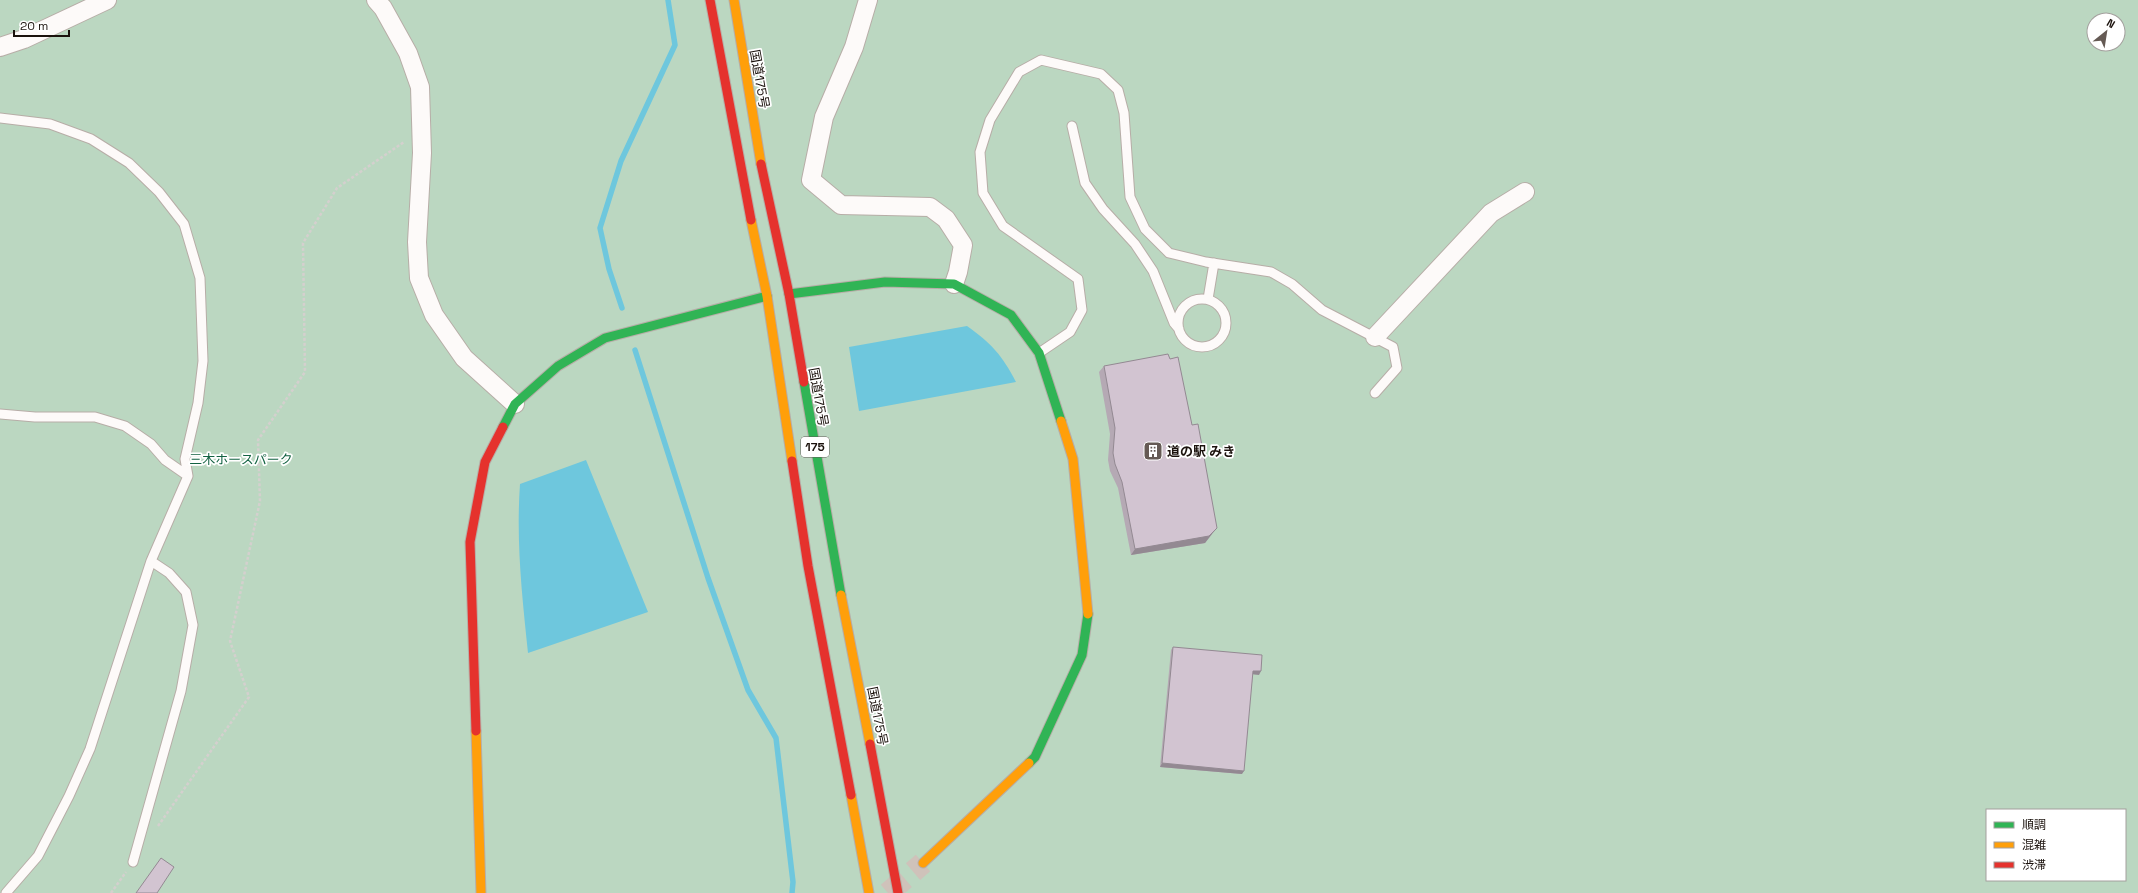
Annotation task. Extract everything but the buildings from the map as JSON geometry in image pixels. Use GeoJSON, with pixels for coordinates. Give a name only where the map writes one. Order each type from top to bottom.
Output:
{"type":"FeatureCollection","features":[{"type":"Feature","properties":{"kind":"main road","name":"175"},"geometry":{"type":"LineString","coordinates":[[710,0],[741,173],[767,296],[808,566],[870,893]]}},
{"type":"Feature","properties":{"kind":"main road","name":"国道175号"},"geometry":{"type":"LineString","coordinates":[[734,0],[762,168],[789,294],[822,492],[898,893]]}},
{"type":"Feature","properties":{"kind":"main road"},"geometry":{"type":"LineString","coordinates":[[789,294],[886,282],[954,284],[1011,315],[1039,353],[1073,459],[1088,611],[1082,655],[1035,757],[923,863]]}},
{"type":"Feature","properties":{"kind":"main road"},"geometry":{"type":"LineString","coordinates":[[481,893],[470,542],[485,462],[515,404],[558,366],[604,338],[767,296]]}},
{"type":"Feature","properties":{"kind":"street"},"geometry":{"type":"LineString","coordinates":[[0,47],[24,39],[107,0]]}},
{"type":"Feature","properties":{"kind":"street"},"geometry":{"type":"LineString","coordinates":[[376,0],[383,8],[408,53],[420,87],[421,136],[417,242],[420,278],[434,315],[464,358],[515,404]]}},
{"type":"Feature","properties":{"kind":"street"},"geometry":{"type":"LineString","coordinates":[[868,0],[854,47],[824,117],[811,180],[841,205],[930,207],[946,219],[963,245],[954,284]]}},
{"type":"Feature","properties":{"kind":"street"},"geometry":{"type":"LineString","coordinates":[[1375,337],[1491,213],[1525,192]]}},
{"type":"Feature","properties":{"kind":"lane"},"geometry":{"type":"LineString","coordinates":[[1039,353],[1070,332],[1082,310],[1078,279],[1003,226],[983,193],[980,152],[990,120],[1019,72],[1041,60],[1100,74],[1118,90],[1124,113],[1130,197],[1145,229],[1169,253],[1214,263],[1271,272],[1292,284],[1322,310],[1393,347],[1397,368],[1375,393]]}},
{"type":"Feature","properties":{"kind":"lane"},"geometry":{"type":"LineString","coordinates":[[0,118],[50,124],[91,139],[129,163],[159,192],[184,224],[200,278],[203,361],[198,403],[185,459],[188,476],[152,561],[90,749],[69,796],[38,856],[6,893]]}},
{"type":"Feature","properties":{"kind":"lane"},"geometry":{"type":"LineString","coordinates":[[1072,126],[1085,183],[1103,209],[1134,244],[1153,271],[1174,323],[1188,342],[1196,345],[1212,345],[1222,335],[1226,321],[1220,307],[1208,299],[1199,299],[1185,306],[1180,313],[1179,329]]}},
{"type":"Feature","properties":{"kind":"lane"},"geometry":{"type":"LineString","coordinates":[[1208,299],[1214,263]]}},
{"type":"Feature","properties":{"kind":"lane"},"geometry":{"type":"LineString","coordinates":[[0,414],[35,417],[95,416],[124,426],[151,444],[164,460],[188,476]]}},
{"type":"Feature","properties":{"kind":"lane"},"geometry":{"type":"LineString","coordinates":[[133,862],[181,691],[193,625],[186,592],[170,573],[152,561]]}},
{"type":"Feature","properties":{"kind":"path"},"geometry":{"type":"LineString","coordinates":[[155,830],[249,697],[230,641],[260,501],[258,440],[305,372],[303,243],[337,188],[406,141],[421,136]]}},
{"type":"Feature","properties":{"kind":"path"},"geometry":{"type":"LineString","coordinates":[[111,893],[133,862]]}},
{"type":"Feature","properties":{"kind":"green space","name":"三木ホースパーク"},"geometry":{"type":"Polygon","coordinates":[[[0,0],[2138,0],[2138,893],[0,893],[0,0]]]}},
{"type":"Feature","properties":{"kind":"water"},"geometry":{"type":"Polygon","coordinates":[[[967,326],[996,351],[1006,364],[1016,382],[859,411],[849,347],[967,326]]]}},
{"type":"Feature","properties":{"kind":"water"},"geometry":{"type":"Polygon","coordinates":[[[586,460],[648,612],[528,653],[519,548],[520,484],[586,460]]]}},
{"type":"Feature","properties":{"kind":"waterway"},"geometry":{"type":"LineString","coordinates":[[622,308],[609,269],[600,228],[621,161],[675,45],[668,0]]}},
{"type":"Feature","properties":{"kind":"waterway"},"geometry":{"type":"LineString","coordinates":[[635,350],[708,578],[748,690],[776,738],[793,882],[792,893]]}},
{"type":"Feature","properties":{"kind":"tunnel"},"geometry":{"type":"LineString","coordinates":[[888,893],[923,863]]}},
{"type":"Feature","properties":{"kind":"traffic: fast"},"geometry":{"type":"LineString","coordinates":[[789,294],[885,282],[954,284],[1011,315],[1039,353],[1061,421]]}},
{"type":"Feature","properties":{"kind":"traffic: fast"},"geometry":{"type":"LineString","coordinates":[[503,427],[515,404],[558,366],[605,338],[767,296]]}},
{"type":"Feature","properties":{"kind":"traffic: fast"},"geometry":{"type":"LineString","coordinates":[[804,382],[841,595]]}},
{"type":"Feature","properties":{"kind":"traffic: fast"},"geometry":{"type":"LineString","coordinates":[[1029,763],[1035,757],[1082,655],[1088,614]]}},
{"type":"Feature","properties":{"kind":"traffic: slow"},"geometry":{"type":"LineString","coordinates":[[734,0],[761,164]]}},
{"type":"Feature","properties":{"kind":"traffic: slow"},"geometry":{"type":"LineString","coordinates":[[751,220],[767,296],[792,461]]}},
{"type":"Feature","properties":{"kind":"traffic: slow"},"geometry":{"type":"LineString","coordinates":[[1061,421],[1073,459],[1088,614]]}},
{"type":"Feature","properties":{"kind":"traffic: slow"},"geometry":{"type":"LineString","coordinates":[[841,595],[870,744]]}},
{"type":"Feature","properties":{"kind":"traffic: slow"},"geometry":{"type":"LineString","coordinates":[[476,731],[481,893]]}},
{"type":"Feature","properties":{"kind":"traffic: slow"},"geometry":{"type":"LineString","coordinates":[[923,863],[1029,763]]}},
{"type":"Feature","properties":{"kind":"traffic: slow"},"geometry":{"type":"LineString","coordinates":[[851,795],[869,893]]}},
{"type":"Feature","properties":{"kind":"traffic: jam"},"geometry":{"type":"LineString","coordinates":[[710,0],[751,220]]}},
{"type":"Feature","properties":{"kind":"traffic: jam"},"geometry":{"type":"LineString","coordinates":[[761,164],[789,294],[804,382]]}},
{"type":"Feature","properties":{"kind":"traffic: jam"},"geometry":{"type":"LineString","coordinates":[[476,731],[470,542],[485,462],[503,427]]}},
{"type":"Feature","properties":{"kind":"traffic: jam"},"geometry":{"type":"LineString","coordinates":[[792,461],[808,566],[851,795]]}},
{"type":"Feature","properties":{"kind":"traffic: jam"},"geometry":{"type":"LineString","coordinates":[[870,744],[898,893]]}},
{"type":"Feature","properties":{"kind":"place","name":"道の駅 みき"},"geometry":{"type":"Point","coordinates":[1153,451]}}]}
